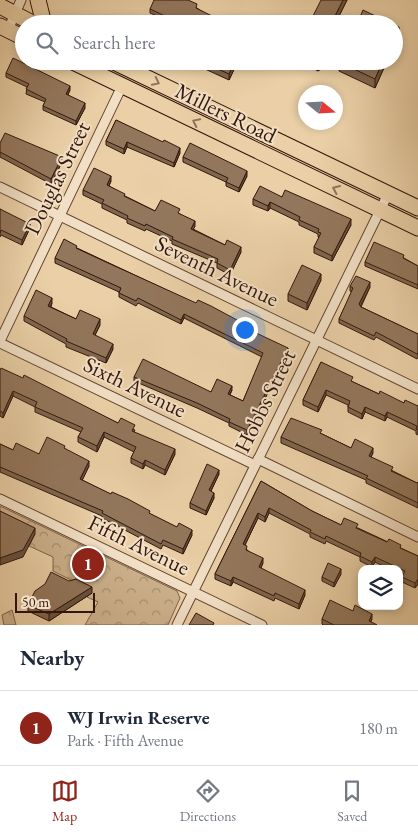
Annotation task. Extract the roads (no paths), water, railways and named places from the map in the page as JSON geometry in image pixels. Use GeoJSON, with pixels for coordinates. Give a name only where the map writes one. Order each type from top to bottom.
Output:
{"type":"FeatureCollection","features":[{"type":"Feature","properties":{"kind":"main road"},"geometry":{"type":"LineString","coordinates":[[38,0],[42,15]]}},
{"type":"Feature","properties":{"kind":"main road"},"geometry":{"type":"LineString","coordinates":[[1,5],[18,7]]}},
{"type":"Feature","properties":{"kind":"main road","name":"Millers Road"},"geometry":{"type":"LineString","coordinates":[[89,70],[418,228]]}},
{"type":"Feature","properties":{"kind":"main road","name":"Millers Road"},"geometry":{"type":"LineString","coordinates":[[131,70],[418,208]]}},
{"type":"Feature","properties":{"kind":"street"},"geometry":{"type":"LineString","coordinates":[[4,28],[18,7]]}},
{"type":"Feature","properties":{"kind":"street","name":"Douglas Street"},"geometry":{"type":"LineString","coordinates":[[0,342],[122,86]]}},
{"type":"Feature","properties":{"kind":"street","name":"Seventh Avenue"},"geometry":{"type":"LineString","coordinates":[[0,187],[418,389]]}},
{"type":"Feature","properties":{"kind":"street","name":"Hobbs Street"},"geometry":{"type":"LineString","coordinates":[[177,625],[388,194]]}},
{"type":"Feature","properties":{"kind":"street","name":"Sixth Avenue"},"geometry":{"type":"LineString","coordinates":[[0,342],[418,537]]}},
{"type":"Feature","properties":{"kind":"street","name":"Fifth Avenue"},"geometry":{"type":"LineString","coordinates":[[0,499],[262,625]]}},
{"type":"Feature","properties":{"kind":"place","name":"WJ Irwin Reserve"},"geometry":{"type":"Point","coordinates":[88,564]}}]}
